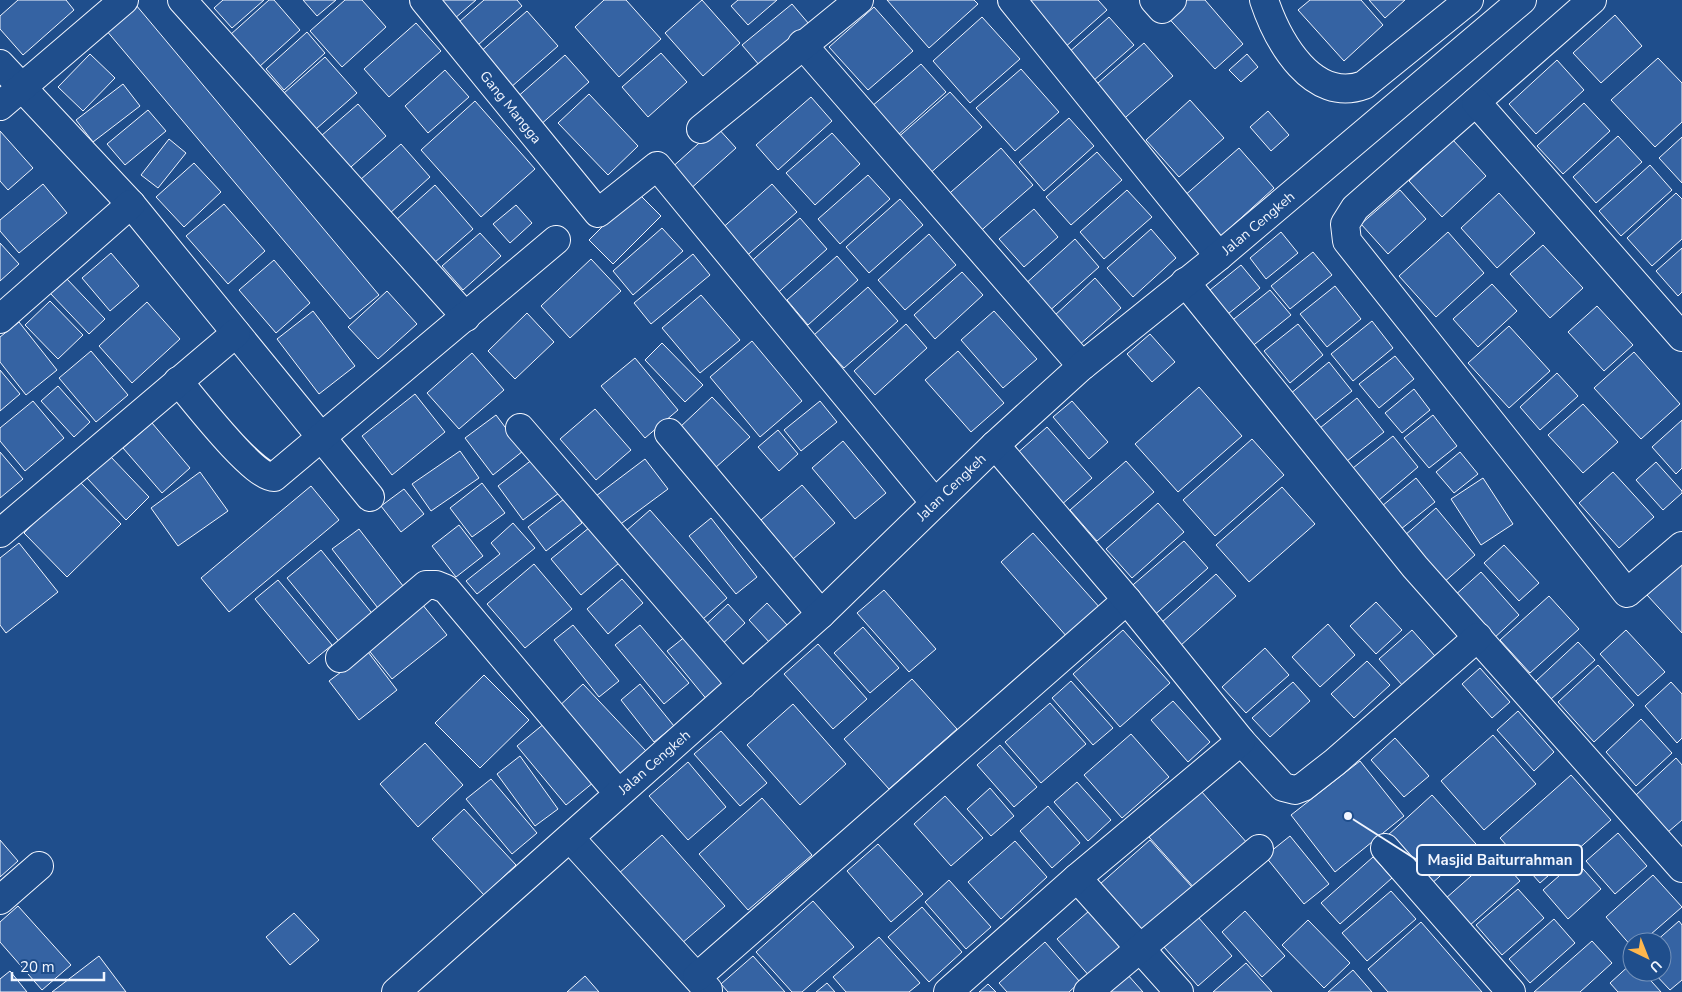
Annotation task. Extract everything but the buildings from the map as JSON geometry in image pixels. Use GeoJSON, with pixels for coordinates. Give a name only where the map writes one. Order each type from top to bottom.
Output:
{"type":"FeatureCollection","features":[{"type":"Feature","properties":{"kind":"street"},"geometry":{"type":"LineString","coordinates":[[0,106],[124,0]]}},
{"type":"Feature","properties":{"kind":"street"},"geometry":{"type":"LineString","coordinates":[[182,0],[466,317]]}},
{"type":"Feature","properties":{"kind":"street","name":"Gang Mangga"},"geometry":{"type":"LineString","coordinates":[[424,0],[598,213],[657,166],[935,503]]}},
{"type":"Feature","properties":{"kind":"street"},"geometry":{"type":"LineString","coordinates":[[1012,0],[1219,256]]}},
{"type":"Feature","properties":{"kind":"street"},"geometry":{"type":"LineString","coordinates":[[1154,0],[1162,9],[1172,0]]}},
{"type":"Feature","properties":{"kind":"street"},"geometry":{"type":"LineString","coordinates":[[1264,0],[1282,40],[1300,65],[1327,86],[1341,90],[1352,90],[1364,85],[1468,0]]}},
{"type":"Feature","properties":{"kind":"street","name":"Jalan Cengkeh"},"geometry":{"type":"LineString","coordinates":[[396,992],[618,793],[822,614],[995,445],[1082,366],[1219,256],[1522,0]]}},
{"type":"Feature","properties":{"kind":"street"},"geometry":{"type":"LineString","coordinates":[[1592,0],[1355,208],[1345,224],[1347,241],[1627,593],[1682,546]]}},
{"type":"Feature","properties":{"kind":"street"},"geometry":{"type":"LineString","coordinates":[[701,129],[802,44],[842,5]]}},
{"type":"Feature","properties":{"kind":"street"},"geometry":{"type":"LineString","coordinates":[[802,44],[1082,366]]}},
{"type":"Feature","properties":{"kind":"street"},"geometry":{"type":"LineString","coordinates":[[0,64],[131,204],[370,497]]}},
{"type":"Feature","properties":{"kind":"street"},"geometry":{"type":"LineString","coordinates":[[1476,102],[1682,337]]}},
{"type":"Feature","properties":{"kind":"street"},"geometry":{"type":"LineString","coordinates":[[0,319],[131,204]]}},
{"type":"Feature","properties":{"kind":"street"},"geometry":{"type":"LineString","coordinates":[[178,381],[231,444],[264,476],[274,476],[280,473],[321,436],[556,240]]}},
{"type":"Feature","properties":{"kind":"street"},"geometry":{"type":"LineString","coordinates":[[1185,282],[1348,486],[1416,567],[1682,868]]}},
{"type":"Feature","properties":{"kind":"street"},"geometry":{"type":"LineString","coordinates":[[0,533],[236,333]]}},
{"type":"Feature","properties":{"kind":"street"},"geometry":{"type":"LineString","coordinates":[[520,428],[742,685]]}},
{"type":"Feature","properties":{"kind":"street"},"geometry":{"type":"LineString","coordinates":[[669,432],[822,614]]}},
{"type":"Feature","properties":{"kind":"street"},"geometry":{"type":"LineString","coordinates":[[995,445],[1127,600],[1241,741],[1284,787],[1290,790],[1303,787],[1336,762],[1478,637]]}},
{"type":"Feature","properties":{"kind":"street"},"geometry":{"type":"LineString","coordinates":[[340,658],[426,585],[436,585],[446,589],[618,793]]}},
{"type":"Feature","properties":{"kind":"street"},"geometry":{"type":"LineString","coordinates":[[570,838],[703,985],[1127,600]]}},
{"type":"Feature","properties":{"kind":"street"},"geometry":{"type":"LineString","coordinates":[[948,992],[1077,878],[1241,741]]}},
{"type":"Feature","properties":{"kind":"street"},"geometry":{"type":"LineString","coordinates":[[1386,848],[1511,992]]}},
{"type":"Feature","properties":{"kind":"street"},"geometry":{"type":"LineString","coordinates":[[1088,992],[1259,849]]}},
{"type":"Feature","properties":{"kind":"street"},"geometry":{"type":"LineString","coordinates":[[0,900],[39,866]]}},
{"type":"Feature","properties":{"kind":"street"},"geometry":{"type":"LineString","coordinates":[[1077,878],[1179,992]]}},
{"type":"Feature","properties":{"kind":"place","name":"Masjid Baiturrahman"},"geometry":{"type":"Point","coordinates":[1348,816]}}]}
